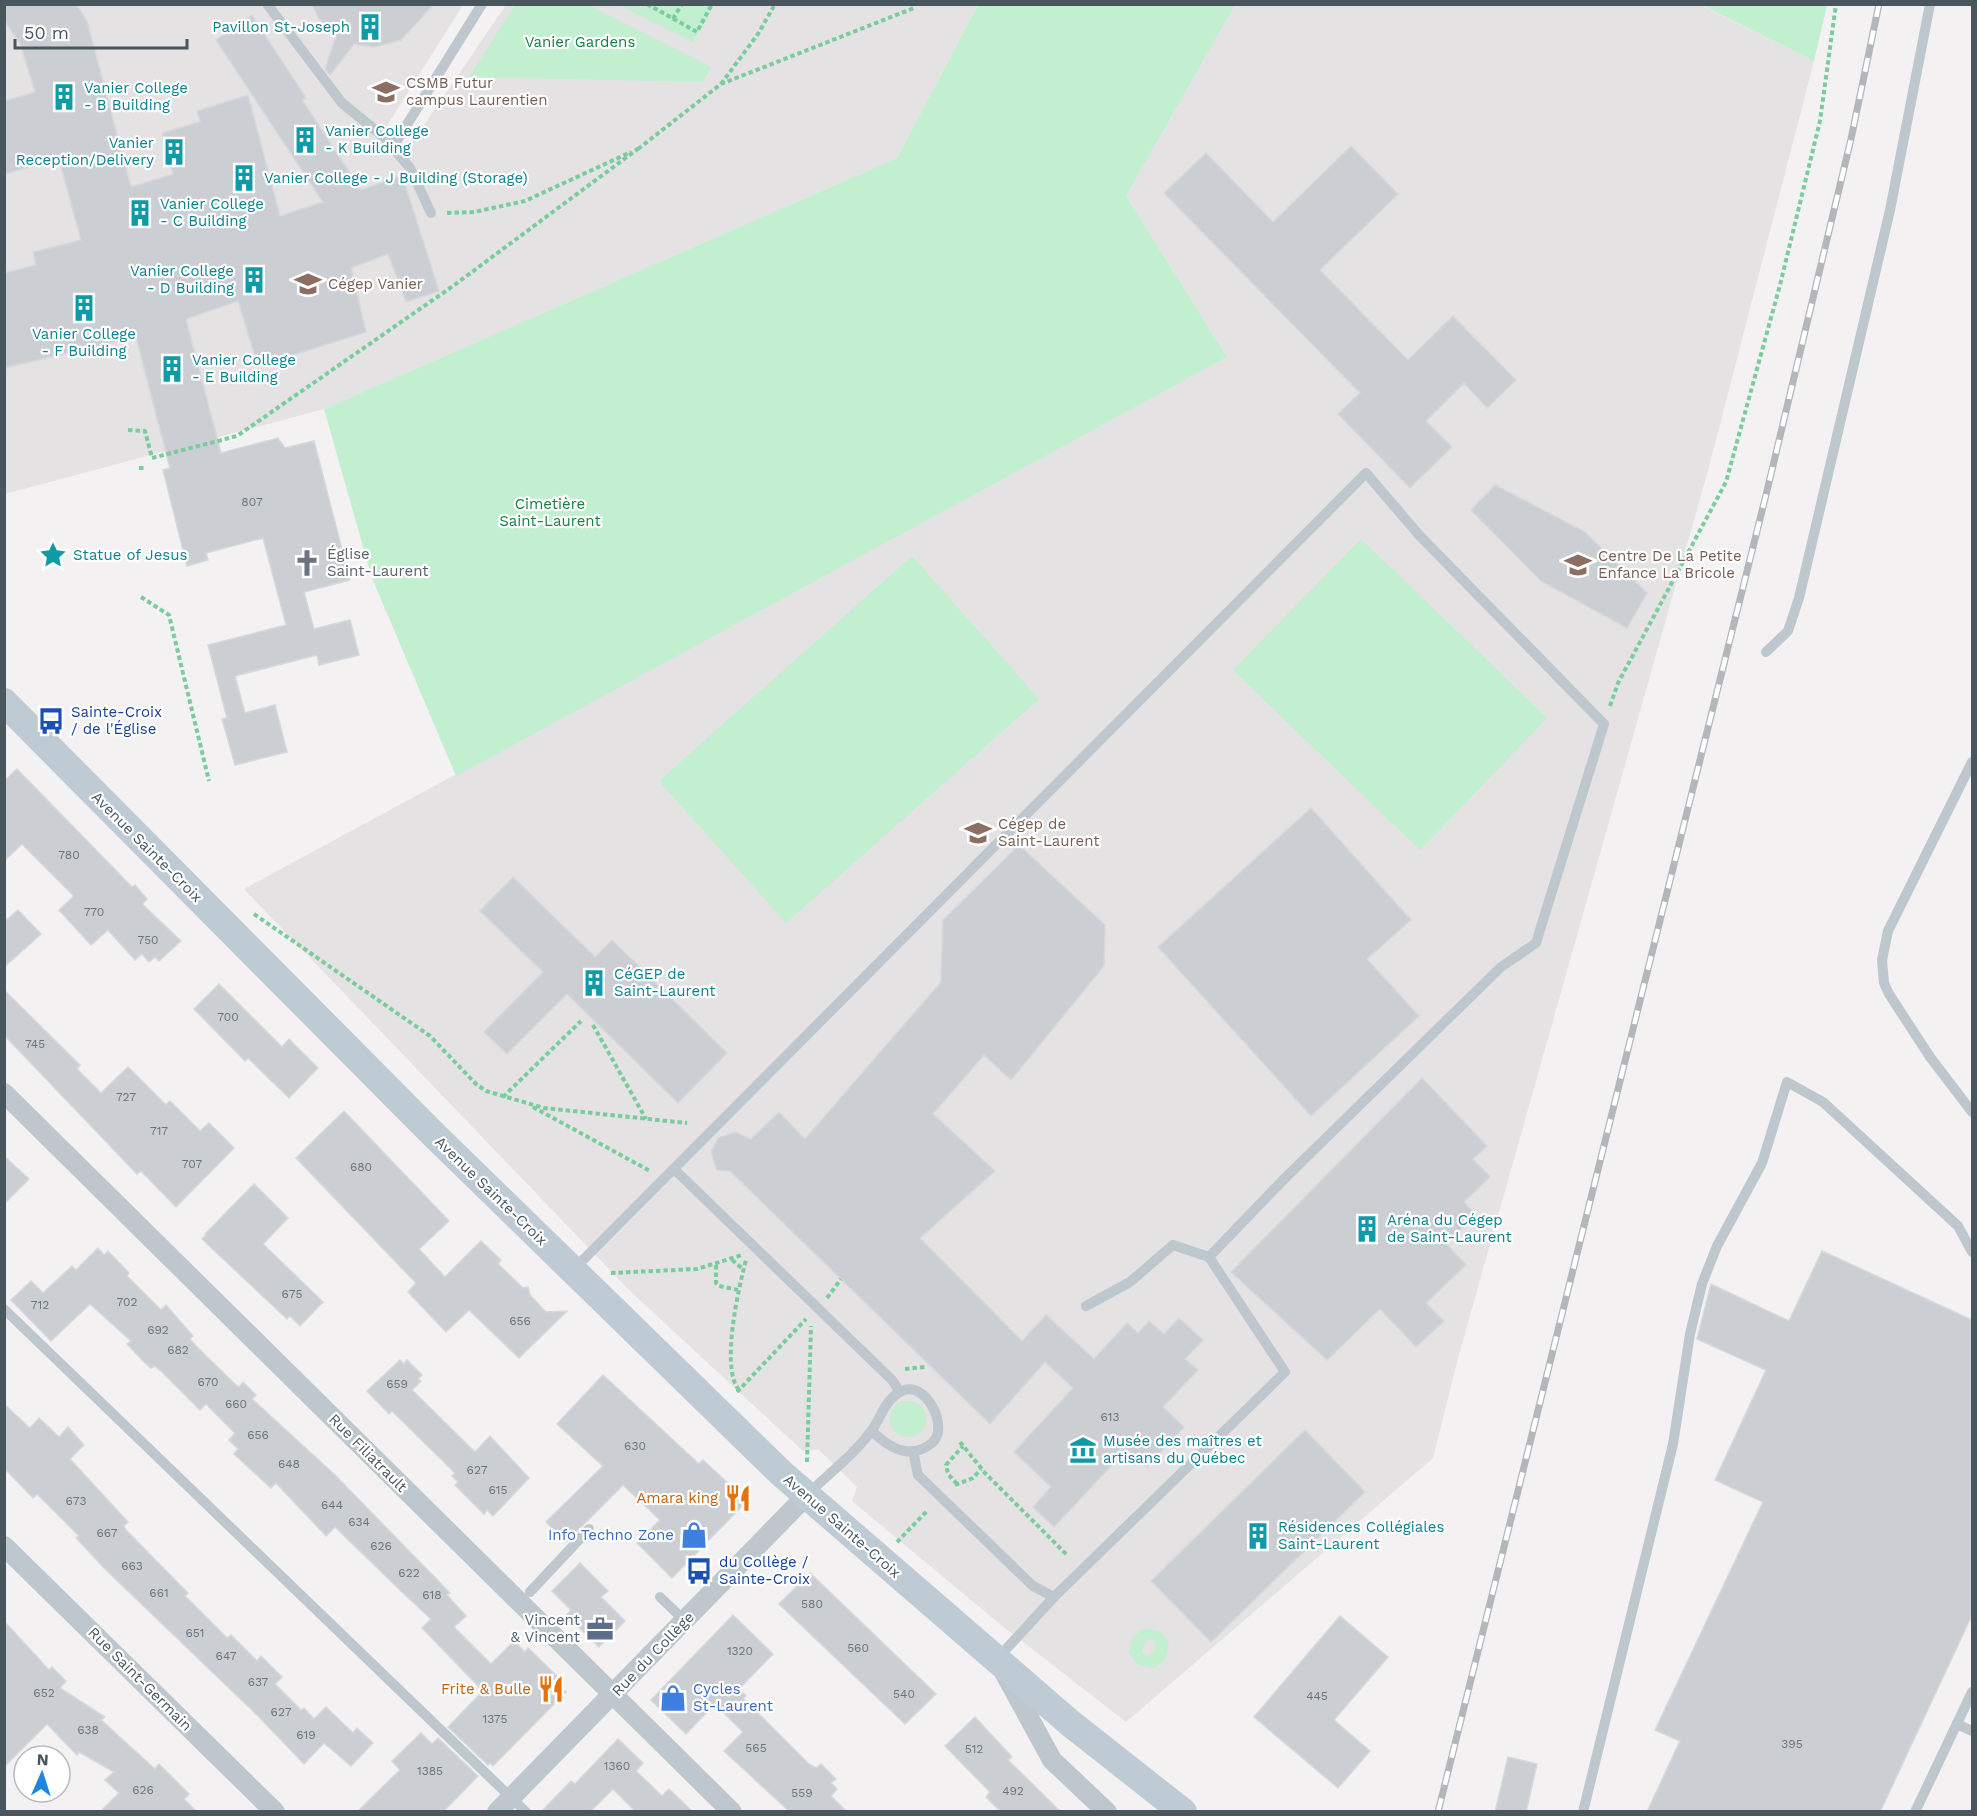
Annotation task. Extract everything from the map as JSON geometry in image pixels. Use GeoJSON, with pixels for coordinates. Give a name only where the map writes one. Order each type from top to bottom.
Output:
{"type":"FeatureCollection","features":[{"type":"Feature","properties":{"kind":"main road","name":"Avenue Sainte-Croix"},"geometry":{"type":"LineString","coordinates":[[4,702],[331,1032],[573,1270],[807,1495],[1086,1736],[1183,1812]]}},
{"type":"Feature","properties":{"kind":"street","name":"Rue Filiatrault"},"geometry":{"type":"LineString","coordinates":[[4,1093],[732,1812]]}},
{"type":"Feature","properties":{"kind":"street","name":"Rue du Collège"},"geometry":{"type":"LineString","coordinates":[[497,1812],[614,1695],[807,1495]]}},
{"type":"Feature","properties":{"kind":"street","name":"Rue Saint-Germain"},"geometry":{"type":"LineString","coordinates":[[4,1546],[275,1812]]}},
{"type":"Feature","properties":{"kind":"street","name":"Avenue Sainte-Croix"},"geometry":{"type":"LineString","coordinates":[[997,1659],[1052,1760],[1107,1812]]}},
{"type":"Feature","properties":{"kind":"lane"},"geometry":{"type":"LineString","coordinates":[[267,4],[342,103],[393,147],[410,168],[431,213]]}},
{"type":"Feature","properties":{"kind":"lane"},"geometry":{"type":"LineString","coordinates":[[393,147],[482,4]]}},
{"type":"Feature","properties":{"kind":"lane"},"geometry":{"type":"LineString","coordinates":[[1766,652],[1788,632],[1799,598],[1888,220],[1930,4]]}},
{"type":"Feature","properties":{"kind":"lane"},"geometry":{"type":"LineString","coordinates":[[573,1270],[1366,473],[1419,535],[1604,724],[1536,944],[1501,967],[1249,1214],[1209,1257]]}},
{"type":"Feature","properties":{"kind":"lane"},"geometry":{"type":"LineString","coordinates":[[1972,762],[1895,914],[1882,960],[1884,983],[1889,994],[1930,1057],[1972,1112]]}},
{"type":"Feature","properties":{"kind":"lane"},"geometry":{"type":"LineString","coordinates":[[1583,1812],[1672,1444],[1690,1334],[1702,1284],[1717,1246],[1762,1162],[1787,1082],[1823,1102],[1941,1210],[1958,1226],[1972,1252]]}},
{"type":"Feature","properties":{"kind":"lane"},"geometry":{"type":"LineString","coordinates":[[674,1169],[892,1380],[900,1392]]}},
{"type":"Feature","properties":{"kind":"lane"},"geometry":{"type":"LineString","coordinates":[[997,1659],[1054,1597],[1285,1372],[1209,1257],[1173,1245],[1130,1282],[1086,1306]]}},
{"type":"Feature","properties":{"kind":"lane"},"geometry":{"type":"LineString","coordinates":[[4,1309],[526,1812]]}},
{"type":"Feature","properties":{"kind":"lane"},"geometry":{"type":"LineString","coordinates":[[807,1495],[872,1431],[885,1406],[900,1392],[912,1390],[924,1395],[939,1425],[937,1437],[933,1442],[913,1451],[893,1448],[872,1431]]}},
{"type":"Feature","properties":{"kind":"lane"},"geometry":{"type":"LineString","coordinates":[[913,1451],[918,1475],[1033,1586],[1054,1597]]}},
{"type":"Feature","properties":{"kind":"lane"},"geometry":{"type":"LineString","coordinates":[[530,1592],[589,1529]]}},
{"type":"Feature","properties":{"kind":"lane"},"geometry":{"type":"LineString","coordinates":[[660,1598],[685,1621]]}},
{"type":"Feature","properties":{"kind":"lane"},"geometry":{"type":"LineString","coordinates":[[1915,1812],[1972,1692]]}},
{"type":"Feature","properties":{"kind":"lane"},"geometry":{"type":"LineString","coordinates":[[1957,1724],[1972,1731]]}},
{"type":"Feature","properties":{"kind":"path"},"geometry":{"type":"LineString","coordinates":[[673,19],[681,4]]}},
{"type":"Feature","properties":{"kind":"path"},"geometry":{"type":"LineString","coordinates":[[648,5],[697,32],[712,4]]}},
{"type":"Feature","properties":{"kind":"path"},"geometry":{"type":"LineString","coordinates":[[128,429],[146,431],[152,458],[237,436],[453,286],[721,84],[758,34],[775,4]]}},
{"type":"Feature","properties":{"kind":"path"},"geometry":{"type":"LineString","coordinates":[[1604,724],[1618,683],[1726,482],[1780,285],[1820,121],[1836,4]]}},
{"type":"Feature","properties":{"kind":"path"},"geometry":{"type":"LineString","coordinates":[[721,84],[914,8]]}},
{"type":"Feature","properties":{"kind":"path"},"geometry":{"type":"LineString","coordinates":[[431,213],[474,212],[525,201],[639,148]]}},
{"type":"Feature","properties":{"kind":"path"},"geometry":{"type":"LineString","coordinates":[[139,468],[145,468]]}},
{"type":"Feature","properties":{"kind":"path"},"geometry":{"type":"LineString","coordinates":[[141,597],[169,615],[209,781]]}},
{"type":"Feature","properties":{"kind":"path"},"geometry":{"type":"LineString","coordinates":[[246,909],[430,1036],[476,1084],[503,1097],[530,1105],[687,1124]]}},
{"type":"Feature","properties":{"kind":"path"},"geometry":{"type":"LineString","coordinates":[[503,1097],[581,1021]]}},
{"type":"Feature","properties":{"kind":"path"},"geometry":{"type":"LineString","coordinates":[[593,1025],[646,1119]]}},
{"type":"Feature","properties":{"kind":"path"},"geometry":{"type":"LineString","coordinates":[[530,1105],[648,1169]]}},
{"type":"Feature","properties":{"kind":"path"},"geometry":{"type":"LineString","coordinates":[[604,1273],[651,1273],[716,1265],[747,1253],[738,1290],[732,1371],[739,1390]]}},
{"type":"Feature","properties":{"kind":"path"},"geometry":{"type":"LineString","coordinates":[[732,1260],[743,1269]]}},
{"type":"Feature","properties":{"kind":"path"},"geometry":{"type":"LineString","coordinates":[[716,1265],[716,1283],[719,1286],[738,1290]]}},
{"type":"Feature","properties":{"kind":"path"},"geometry":{"type":"LineString","coordinates":[[824,1301],[841,1279]]}},
{"type":"Feature","properties":{"kind":"path"},"geometry":{"type":"LineString","coordinates":[[732,1397],[809,1316],[812,1329],[807,1462]]}},
{"type":"Feature","properties":{"kind":"path"},"geometry":{"type":"LineString","coordinates":[[957,1484],[948,1474],[946,1465],[962,1444],[981,1469],[1068,1556]]}},
{"type":"Feature","properties":{"kind":"path"},"geometry":{"type":"LineString","coordinates":[[952,1486],[973,1478],[981,1469]]}},
{"type":"Feature","properties":{"kind":"path"},"geometry":{"type":"LineString","coordinates":[[894,1546],[928,1510]]}},
{"type":"Feature","properties":{"kind":"shaded area","name":"Cégep Vanier"},"geometry":{"type":"Polygon","coordinates":[[[5,5],[463,5],[388,124],[407,150],[506,5],[618,5],[693,41],[715,5],[978,5],[897,158],[324,409],[5,494],[5,5]]]}},
{"type":"Feature","properties":{"kind":"shaded area","name":"Cégep de Saint-Laurent"},"geometry":{"type":"Polygon","coordinates":[[[1235,5],[1701,5],[1814,61],[1710,463],[1458,1358],[1433,1458],[1126,1722],[995,1620],[852,1501],[857,1487],[818,1449],[803,1451],[630,1291],[244,889],[1227,357],[1126,196],[1235,5]]]}},
{"type":"Feature","properties":{"kind":"green space","name":"Vanier Gardens"},"geometry":{"type":"Polygon","coordinates":[[[515,5],[588,5],[711,67],[703,82],[469,77],[515,5]]]}},
{"type":"Feature","properties":{"kind":"green space"},"geometry":{"type":"Polygon","coordinates":[[[618,5],[715,5],[693,42],[618,5]]]}},
{"type":"Feature","properties":{"kind":"green space","name":"Cimetière Saint-Laurent"},"geometry":{"type":"Polygon","coordinates":[[[978,5],[1235,5],[1126,196],[1227,357],[456,776],[372,578],[324,409],[897,158],[978,5]]]}},
{"type":"Feature","properties":{"kind":"green space"},"geometry":{"type":"Polygon","coordinates":[[[1702,5],[1827,5],[1814,61],[1702,5]]]}},
{"type":"Feature","properties":{"kind":"green space"},"geometry":{"type":"Polygon","coordinates":[[[1361,539],[1547,718],[1420,850],[1233,670],[1361,539]]]}},
{"type":"Feature","properties":{"kind":"green space"},"geometry":{"type":"Polygon","coordinates":[[[912,556],[1039,699],[786,923],[659,781],[912,556]]]}},
{"type":"Feature","properties":{"kind":"green space"},"geometry":{"type":"Polygon","coordinates":[[[908,1401],[921,1406],[926,1419],[921,1432],[908,1437],[895,1432],[890,1419],[895,1406],[908,1401]]]}},
{"type":"Feature","properties":{"kind":"green space"},"geometry":{"type":"Polygon","coordinates":[[[1145,1628],[1160,1631],[1169,1643],[1166,1658],[1154,1668],[1138,1665],[1129,1653],[1132,1637],[1145,1628]],[[1146,1639],[1142,1652],[1148,1657],[1154,1650],[1156,1641],[1146,1639]]]}},
{"type":"Feature","properties":{"kind":"building"},"geometry":{"type":"Polygon","coordinates":[[[4,4],[76,4],[87,21],[131,187],[173,174],[162,133],[200,122],[197,111],[248,95],[280,216],[323,202],[216,40],[252,15],[306,98],[302,100],[361,190],[402,175],[439,291],[406,302],[388,254],[351,268],[366,332],[258,366],[238,301],[186,319],[221,453],[278,438],[285,448],[314,441],[350,580],[304,592],[314,629],[350,620],[359,655],[319,665],[317,655],[235,676],[245,713],[275,705],[287,752],[235,765],[222,719],[227,718],[208,645],[286,625],[263,538],[206,553],[208,560],[187,566],[163,470],[170,468],[136,337],[4,368],[4,273],[36,265],[33,252],[81,240],[59,159],[4,174],[4,101],[35,92],[20,43],[4,20],[4,4]]]}},
{"type":"Feature","properties":{"kind":"building","name":"Pavillon St-Joseph"},"geometry":{"type":"Polygon","coordinates":[[[312,4],[434,4],[401,40],[374,47],[354,44],[330,75],[325,69],[336,36],[319,19],[312,4]]]}},
{"type":"Feature","properties":{"kind":"building"},"geometry":{"type":"Polygon","coordinates":[[[1351,146],[1398,194],[1320,270],[1408,360],[1453,316],[1516,380],[1487,408],[1464,383],[1426,421],[1452,447],[1410,488],[1338,414],[1360,393],[1164,193],[1206,153],[1273,222],[1351,146]]]}},
{"type":"Feature","properties":{"kind":"building"},"geometry":{"type":"Polygon","coordinates":[[[1495,485],[1585,532],[1647,593],[1627,628],[1541,581],[1471,510],[1495,485]]]}},
{"type":"Feature","properties":{"kind":"building"},"geometry":{"type":"Polygon","coordinates":[[[17,769],[132,887],[135,885],[147,899],[142,904],[181,941],[159,961],[155,957],[149,962],[142,954],[135,960],[108,930],[91,945],[59,910],[74,896],[22,844],[4,861],[4,781],[17,769]]]}},
{"type":"Feature","properties":{"kind":"building"},"geometry":{"type":"Polygon","coordinates":[[[1311,808],[1411,920],[1367,959],[1419,1016],[1311,1116],[1158,947],[1311,808]]]}},
{"type":"Feature","properties":{"kind":"building"},"geometry":{"type":"Polygon","coordinates":[[[1019,845],[1105,925],[1104,966],[1011,1080],[984,1055],[933,1114],[995,1171],[920,1238],[1022,1341],[1046,1315],[1094,1359],[1127,1323],[1138,1333],[1149,1321],[1164,1334],[1179,1318],[1203,1340],[1185,1359],[1198,1370],[1163,1407],[1184,1427],[1147,1467],[1127,1449],[1054,1527],[1033,1507],[1051,1487],[1014,1452],[1073,1388],[1045,1362],[990,1424],[730,1171],[717,1170],[711,1152],[718,1138],[735,1132],[751,1139],[779,1112],[805,1139],[941,982],[943,920],[1019,845]]]}},
{"type":"Feature","properties":{"kind":"building","name":"CéGEP de Saint-Laurent"},"geometry":{"type":"Polygon","coordinates":[[[513,877],[595,957],[612,940],[727,1053],[678,1103],[567,994],[507,1054],[484,1032],[543,972],[480,911],[513,877]]]}},
{"type":"Feature","properties":{"kind":"building"},"geometry":{"type":"Polygon","coordinates":[[[18,910],[41,934],[4,967],[4,922],[18,910]]]}},
{"type":"Feature","properties":{"kind":"building"},"geometry":{"type":"Polygon","coordinates":[[[219,984],[282,1047],[289,1039],[318,1068],[289,1098],[248,1058],[245,1061],[194,1009],[219,984]]]}},
{"type":"Feature","properties":{"kind":"building"},"geometry":{"type":"Polygon","coordinates":[[[4,990],[80,1065],[77,1069],[101,1093],[128,1067],[166,1105],[170,1101],[200,1131],[209,1123],[234,1148],[176,1207],[141,1171],[137,1174],[4,1035],[4,990]]]}},
{"type":"Feature","properties":{"kind":"building","name":"Aréna du Cégep de Saint-Laurent"},"geometry":{"type":"Polygon","coordinates":[[[1422,1078],[1487,1146],[1473,1159],[1490,1177],[1464,1202],[1476,1215],[1446,1243],[1466,1265],[1426,1303],[1444,1321],[1416,1347],[1380,1309],[1327,1360],[1231,1272],[1422,1078]]]}},
{"type":"Feature","properties":{"kind":"building"},"geometry":{"type":"Polygon","coordinates":[[[344,1111],[449,1221],[419,1249],[445,1277],[481,1241],[501,1260],[498,1264],[523,1288],[528,1287],[530,1295],[546,1312],[567,1311],[519,1358],[469,1310],[446,1332],[408,1292],[416,1283],[296,1158],[344,1111]]]}},
{"type":"Feature","properties":{"kind":"building"},"geometry":{"type":"Polygon","coordinates":[[[4,1156],[29,1179],[4,1204],[4,1156]]]}},
{"type":"Feature","properties":{"kind":"building"},"geometry":{"type":"Polygon","coordinates":[[[254,1184],[288,1218],[263,1244],[323,1302],[300,1326],[290,1316],[287,1319],[202,1239],[254,1184]]]}},
{"type":"Feature","properties":{"kind":"building"},"geometry":{"type":"Polygon","coordinates":[[[98,1248],[104,1255],[108,1251],[129,1273],[127,1276],[161,1310],[166,1305],[193,1336],[190,1339],[195,1345],[236,1385],[239,1387],[243,1382],[256,1395],[252,1399],[335,1475],[450,1593],[447,1595],[466,1616],[454,1627],[491,1664],[514,1641],[525,1652],[528,1648],[564,1683],[560,1687],[566,1692],[493,1766],[490,1763],[488,1765],[448,1727],[483,1691],[422,1628],[431,1619],[335,1527],[326,1536],[276,1483],[271,1488],[234,1454],[238,1449],[229,1440],[235,1433],[206,1404],[200,1410],[155,1366],[151,1368],[144,1362],[127,1344],[131,1341],[90,1304],[51,1341],[11,1300],[31,1281],[43,1293],[72,1266],[76,1270],[98,1248]]]}},
{"type":"Feature","properties":{"kind":"building"},"geometry":{"type":"Polygon","coordinates":[[[1822,1251],[1972,1320],[1972,1615],[1880,1812],[1647,1812],[1680,1741],[1655,1730],[1763,1502],[1715,1480],[1766,1370],[1697,1339],[1711,1284],[1789,1321],[1822,1251]]]}},
{"type":"Feature","properties":{"kind":"building"},"geometry":{"type":"Polygon","coordinates":[[[400,1360],[404,1364],[407,1360],[422,1375],[418,1379],[421,1381],[412,1390],[475,1452],[490,1436],[529,1478],[493,1516],[487,1510],[484,1514],[455,1485],[458,1482],[452,1476],[455,1473],[392,1411],[389,1414],[367,1391],[400,1360]]]}},
{"type":"Feature","properties":{"kind":"building"},"geometry":{"type":"Polygon","coordinates":[[[603,1375],[699,1464],[703,1460],[747,1501],[672,1578],[637,1543],[660,1520],[623,1485],[566,1542],[546,1522],[603,1466],[557,1424],[603,1375]]]}},
{"type":"Feature","properties":{"kind":"building"},"geometry":{"type":"Polygon","coordinates":[[[4,1404],[30,1428],[39,1418],[59,1437],[68,1427],[84,1445],[70,1459],[128,1522],[124,1526],[126,1530],[188,1593],[185,1596],[227,1638],[231,1635],[257,1661],[261,1656],[282,1677],[275,1684],[301,1710],[304,1708],[314,1719],[326,1707],[353,1733],[357,1728],[373,1743],[351,1766],[324,1743],[304,1764],[258,1716],[105,1569],[76,1538],[79,1536],[37,1494],[33,1498],[4,1468],[4,1404]]]}},
{"type":"Feature","properties":{"kind":"building","name":"Résidences Collégiales Saint-Laurent"},"geometry":{"type":"Polygon","coordinates":[[[1305,1430],[1365,1492],[1211,1642],[1151,1581],[1305,1430]]]}},
{"type":"Feature","properties":{"kind":"building"},"geometry":{"type":"Polygon","coordinates":[[[580,1563],[608,1591],[601,1597],[625,1621],[599,1647],[566,1615],[571,1610],[552,1591],[580,1563]]]}},
{"type":"Feature","properties":{"kind":"building"},"geometry":{"type":"Polygon","coordinates":[[[810,1573],[936,1694],[905,1724],[779,1604],[810,1573]]]}},
{"type":"Feature","properties":{"kind":"building"},"geometry":{"type":"Polygon","coordinates":[[[733,1615],[773,1654],[739,1689],[746,1696],[743,1698],[809,1764],[816,1768],[821,1764],[836,1779],[831,1783],[837,1789],[831,1796],[847,1812],[790,1812],[724,1751],[743,1732],[715,1704],[686,1734],[651,1700],[733,1615]]]}},
{"type":"Feature","properties":{"kind":"building"},"geometry":{"type":"Polygon","coordinates":[[[1340,1616],[1388,1657],[1334,1720],[1370,1751],[1338,1788],[1254,1717],[1340,1616]]]}},
{"type":"Feature","properties":{"kind":"building"},"geometry":{"type":"Polygon","coordinates":[[[4,1621],[49,1670],[52,1667],[66,1681],[60,1688],[105,1717],[101,1720],[155,1769],[159,1764],[189,1794],[184,1799],[197,1812],[100,1812],[119,1793],[105,1780],[114,1772],[79,1752],[77,1755],[72,1750],[72,1744],[66,1744],[47,1724],[27,1744],[12,1744],[12,1759],[4,1767],[4,1621]]]}},
{"type":"Feature","properties":{"kind":"building"},"geometry":{"type":"Polygon","coordinates":[[[975,1717],[1012,1757],[1008,1760],[1061,1812],[1001,1812],[986,1797],[990,1792],[945,1746],[975,1717]]]}},
{"type":"Feature","properties":{"kind":"building"},"geometry":{"type":"Polygon","coordinates":[[[421,1733],[432,1744],[438,1738],[478,1776],[443,1812],[357,1812],[400,1770],[392,1761],[421,1733]]]}},
{"type":"Feature","properties":{"kind":"building"},"geometry":{"type":"Polygon","coordinates":[[[618,1739],[643,1763],[636,1771],[662,1796],[669,1789],[693,1812],[636,1812],[613,1789],[590,1812],[541,1812],[571,1781],[575,1784],[618,1739]]]}},
{"type":"Feature","properties":{"kind":"building"},"geometry":{"type":"Polygon","coordinates":[[[1508,1757],[1537,1764],[1526,1812],[1495,1812],[1508,1757]]]}},
{"type":"Feature","properties":{"kind":"railway"},"geometry":{"type":"LineString","coordinates":[[1438,1812],[1765,499],[1851,139],[1879,4]]}},
{"type":"Feature","properties":{"kind":"place","name":"Pavillon St-Joseph"},"geometry":{"type":"Point","coordinates":[370,27]}},
{"type":"Feature","properties":{"kind":"place","name":"CSMB Futur campus Laurentien"},"geometry":{"type":"Point","coordinates":[386,92]}},
{"type":"Feature","properties":{"kind":"place","name":"Vanier College - B Building"},"geometry":{"type":"Point","coordinates":[64,97]}},
{"type":"Feature","properties":{"kind":"place","name":"Vanier College - K Building"},"geometry":{"type":"Point","coordinates":[305,140]}},
{"type":"Feature","properties":{"kind":"place","name":"Vanier Reception/Delivery"},"geometry":{"type":"Point","coordinates":[174,152]}},
{"type":"Feature","properties":{"kind":"place","name":"Vanier College - J Building (Storage)"},"geometry":{"type":"Point","coordinates":[244,178]}},
{"type":"Feature","properties":{"kind":"place","name":"Vanier College - C Building"},"geometry":{"type":"Point","coordinates":[140,213]}},
{"type":"Feature","properties":{"kind":"place","name":"Vanier College - D Building"},"geometry":{"type":"Point","coordinates":[254,280]}},
{"type":"Feature","properties":{"kind":"place","name":"Cégep Vanier"},"geometry":{"type":"Point","coordinates":[308,284]}},
{"type":"Feature","properties":{"kind":"place","name":"Vanier College - F Building"},"geometry":{"type":"Point","coordinates":[84,308]}},
{"type":"Feature","properties":{"kind":"place","name":"Vanier College - E Building"},"geometry":{"type":"Point","coordinates":[172,369]}},
{"type":"Feature","properties":{"kind":"place","name":"Statue of Jesus"},"geometry":{"type":"Point","coordinates":[53,555]}},
{"type":"Feature","properties":{"kind":"place","name":"Église Saint-Laurent"},"geometry":{"type":"Point","coordinates":[307,563]}},
{"type":"Feature","properties":{"kind":"place","name":"Centre De La Petite Enfance La Bricole"},"geometry":{"type":"Point","coordinates":[1578,565]}},
{"type":"Feature","properties":{"kind":"place","name":"Sainte-Croix / de l'Église"},"geometry":{"type":"Point","coordinates":[51,721]}},
{"type":"Feature","properties":{"kind":"place","name":"Cégep de Saint-Laurent"},"geometry":{"type":"Point","coordinates":[978,833]}},
{"type":"Feature","properties":{"kind":"place","name":"CéGEP de Saint-Laurent"},"geometry":{"type":"Point","coordinates":[594,983]}},
{"type":"Feature","properties":{"kind":"place","name":"Aréna du Cégep de Saint-Laurent"},"geometry":{"type":"Point","coordinates":[1367,1229]}},
{"type":"Feature","properties":{"kind":"place","name":"Musée des maîtres et artisans du Québec"},"geometry":{"type":"Point","coordinates":[1083,1450]}},
{"type":"Feature","properties":{"kind":"place","name":"Amara king"},"geometry":{"type":"Point","coordinates":[738,1498]}},
{"type":"Feature","properties":{"kind":"place","name":"Info Techno Zone"},"geometry":{"type":"Point","coordinates":[694,1535]}},
{"type":"Feature","properties":{"kind":"place","name":"Résidences Collégiales Saint-Laurent"},"geometry":{"type":"Point","coordinates":[1258,1536]}},
{"type":"Feature","properties":{"kind":"place","name":"du Collège / Sainte-Croix"},"geometry":{"type":"Point","coordinates":[699,1571]}},
{"type":"Feature","properties":{"kind":"place","name":"Vincent & Vincent"},"geometry":{"type":"Point","coordinates":[600,1629]}},
{"type":"Feature","properties":{"kind":"place","name":"Frite & Bulle"},"geometry":{"type":"Point","coordinates":[551,1689]}},
{"type":"Feature","properties":{"kind":"place","name":"Cycles St-Laurent"},"geometry":{"type":"Point","coordinates":[673,1698]}}]}
